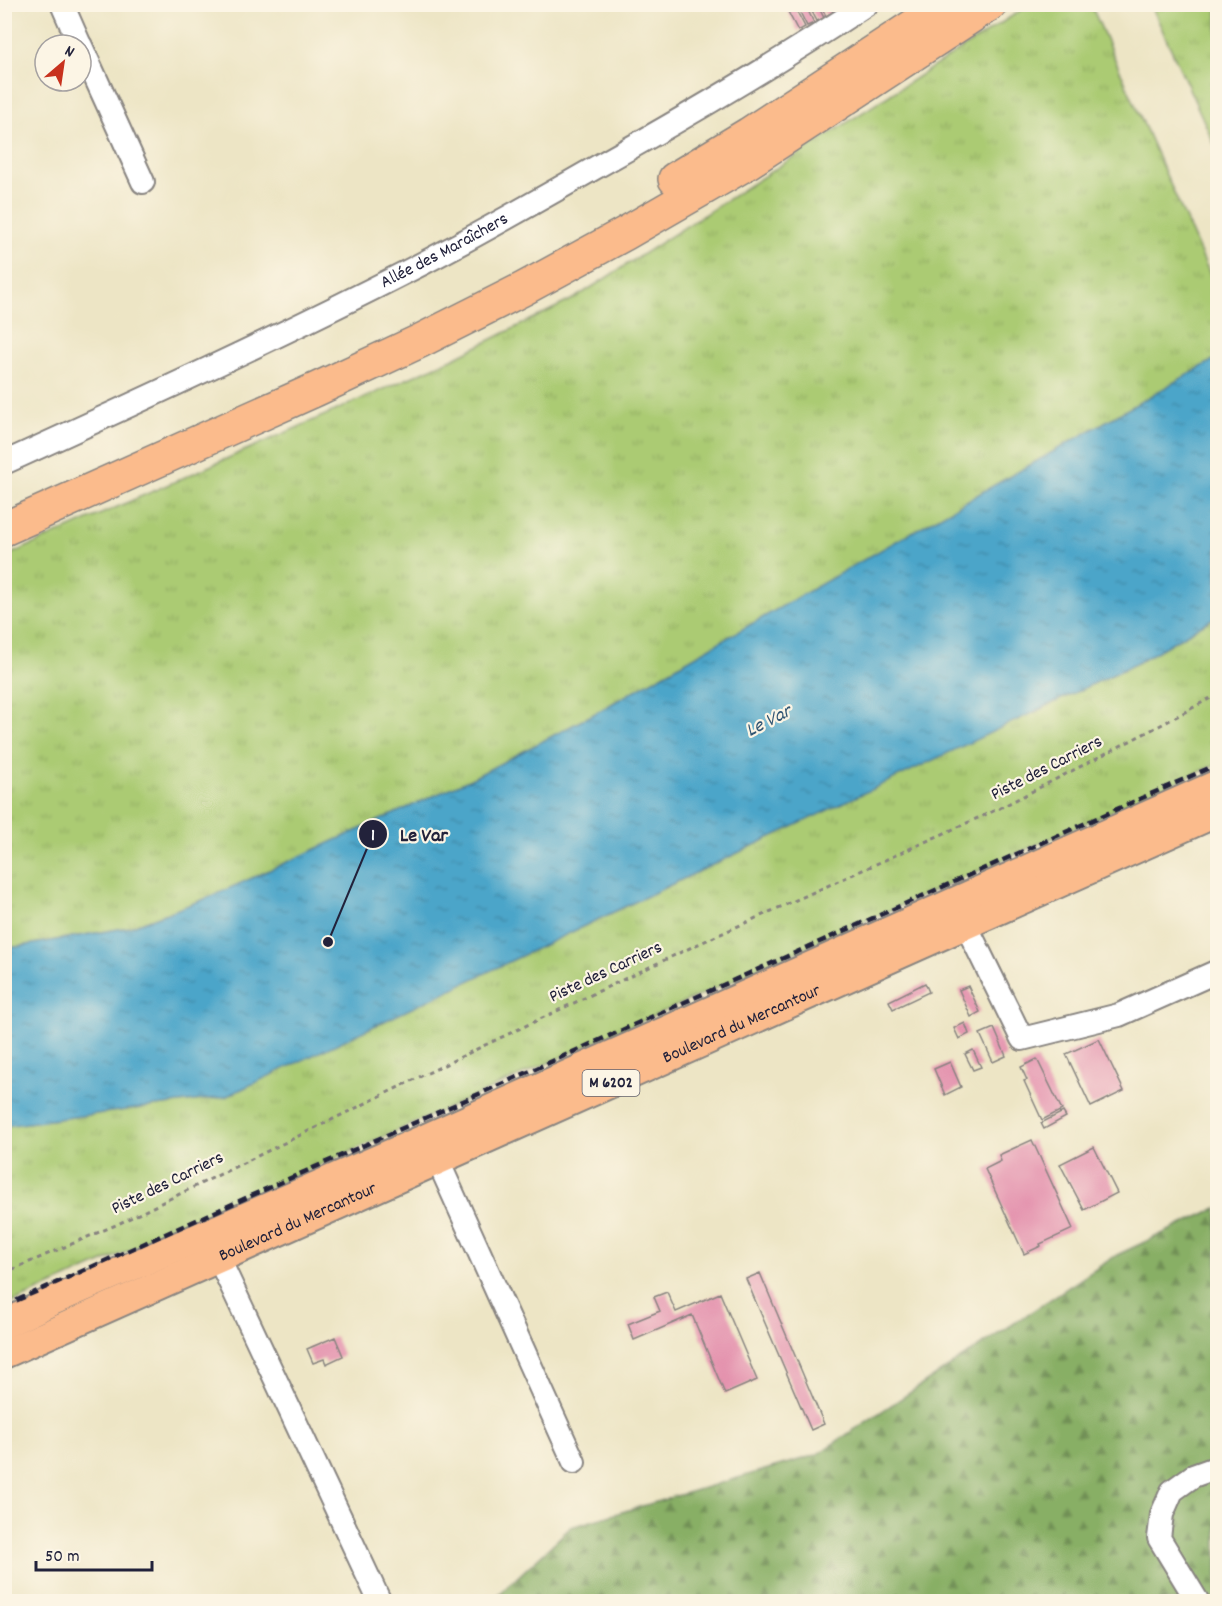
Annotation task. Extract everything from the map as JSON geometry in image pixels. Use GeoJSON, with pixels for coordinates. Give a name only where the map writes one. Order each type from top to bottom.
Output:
{"type":"FeatureCollection","features":[{"type":"Feature","properties":{"kind":"highway"},"geometry":{"type":"LineString","coordinates":[[890,42],[940,4]]}},
{"type":"Feature","properties":{"kind":"highway"},"geometry":{"type":"LineString","coordinates":[[4,505],[278,382],[470,291],[710,158],[947,4]]}},
{"type":"Feature","properties":{"kind":"highway"},"geometry":{"type":"LineString","coordinates":[[4,529],[317,389],[523,289],[742,166],[990,4]]}},
{"type":"Feature","properties":{"kind":"main road","name":"Boulevard du Mercantour"},"geometry":{"type":"LineString","coordinates":[[4,1324],[1218,784]]}},
{"type":"Feature","properties":{"kind":"main road","name":"Boulevard du Mercantour"},"geometry":{"type":"LineString","coordinates":[[4,1354],[1218,812]]}},
{"type":"Feature","properties":{"kind":"street"},"geometry":{"type":"LineString","coordinates":[[62,4],[75,33]]}},
{"type":"Feature","properties":{"kind":"street","name":"Allée des Maraîchers"},"geometry":{"type":"LineString","coordinates":[[4,463],[233,358],[409,271],[684,118],[867,4]]}},
{"type":"Feature","properties":{"kind":"street"},"geometry":{"type":"LineString","coordinates":[[93,72],[143,182]]}},
{"type":"Feature","properties":{"kind":"street"},"geometry":{"type":"LineString","coordinates":[[966,925],[1022,1039],[1119,1015],[1218,971]]}},
{"type":"Feature","properties":{"kind":"street"},"geometry":{"type":"LineString","coordinates":[[438,1161],[574,1462]]}},
{"type":"Feature","properties":{"kind":"street"},"geometry":{"type":"LineString","coordinates":[[219,1259],[380,1602]]}},
{"type":"Feature","properties":{"kind":"street"},"geometry":{"type":"LineString","coordinates":[[1198,1602],[1159,1538],[1162,1514],[1172,1491],[1193,1476],[1218,1467]]}},
{"type":"Feature","properties":{"kind":"path","name":"Piste des Carriers"},"geometry":{"type":"LineString","coordinates":[[4,1273],[118,1224],[694,946],[998,809],[1218,694]]}},
{"type":"Feature","properties":{"kind":"green space"},"geometry":{"type":"Polygon","coordinates":[[[1029,5],[1091,5],[1217,290],[1217,358],[592,715],[471,779],[210,897],[130,927],[4,949],[4,557],[452,359],[575,298],[1029,5]]]}},
{"type":"Feature","properties":{"kind":"green space"},"geometry":{"type":"Polygon","coordinates":[[[1151,5],[1217,5],[1217,150],[1151,5]]]}},
{"type":"Feature","properties":{"kind":"green space"},"geometry":{"type":"Polygon","coordinates":[[[1217,616],[1217,764],[5,1306],[4,1126],[225,1097],[1139,662],[1217,616]]]}},
{"type":"Feature","properties":{"kind":"green space"},"geometry":{"type":"Polygon","coordinates":[[[1217,1208],[1217,1601],[491,1602],[571,1527],[816,1455],[1117,1255],[1217,1208]]]}},
{"type":"Feature","properties":{"kind":"water"},"geometry":{"type":"Polygon","coordinates":[[[1217,358],[1217,616],[1139,662],[225,1097],[5,1126],[5,949],[130,927],[210,897],[471,779],[592,715],[1217,358]]]}},
{"type":"Feature","properties":{"kind":"building"},"geometry":{"type":"Polygon","coordinates":[[[784,4],[793,4],[805,27],[798,31],[784,4]]]}},
{"type":"Feature","properties":{"kind":"building"},"geometry":{"type":"Polygon","coordinates":[[[796,4],[805,4],[814,23],[807,26],[796,4]]]}},
{"type":"Feature","properties":{"kind":"building"},"geometry":{"type":"Polygon","coordinates":[[[808,4],[817,4],[824,18],[817,21],[808,4]]]}},
{"type":"Feature","properties":{"kind":"building"},"geometry":{"type":"Polygon","coordinates":[[[820,4],[829,4],[833,12],[826,16],[820,4]]]}},
{"type":"Feature","properties":{"kind":"building"},"geometry":{"type":"Polygon","coordinates":[[[832,4],[841,4],[842,7],[835,11],[832,4]]]}},
{"type":"Feature","properties":{"kind":"building"},"geometry":{"type":"Polygon","coordinates":[[[925,983],[929,992],[893,1009],[889,1001],[925,983]]]}},
{"type":"Feature","properties":{"kind":"building"},"geometry":{"type":"Polygon","coordinates":[[[968,986],[980,1012],[971,1017],[959,990],[968,986]]]}},
{"type":"Feature","properties":{"kind":"building"},"geometry":{"type":"Polygon","coordinates":[[[965,1023],[969,1034],[959,1039],[954,1028],[965,1023]]]}},
{"type":"Feature","properties":{"kind":"building"},"geometry":{"type":"Polygon","coordinates":[[[994,1028],[1006,1056],[993,1062],[980,1034],[994,1028]]]}},
{"type":"Feature","properties":{"kind":"building"},"geometry":{"type":"Polygon","coordinates":[[[1099,1039],[1124,1091],[1091,1107],[1066,1054],[1099,1039]]]}},
{"type":"Feature","properties":{"kind":"building"},"geometry":{"type":"Polygon","coordinates":[[[973,1050],[981,1067],[973,1070],[965,1054],[973,1050]]]}},
{"type":"Feature","properties":{"kind":"building"},"geometry":{"type":"Polygon","coordinates":[[[1037,1059],[1062,1110],[1042,1120],[1024,1081],[1027,1080],[1021,1067],[1037,1059]]]}},
{"type":"Feature","properties":{"kind":"building"},"geometry":{"type":"Polygon","coordinates":[[[950,1062],[961,1087],[945,1095],[934,1069],[950,1062]]]}},
{"type":"Feature","properties":{"kind":"building"},"geometry":{"type":"Polygon","coordinates":[[[1063,1112],[1066,1117],[1044,1129],[1041,1123],[1063,1112]]]}},
{"type":"Feature","properties":{"kind":"building"},"geometry":{"type":"Polygon","coordinates":[[[1032,1140],[1073,1229],[1024,1254],[985,1169],[1001,1161],[999,1155],[1032,1140]]]}},
{"type":"Feature","properties":{"kind":"building"},"geometry":{"type":"Polygon","coordinates":[[[1094,1147],[1117,1193],[1084,1210],[1060,1164],[1094,1147]]]}},
{"type":"Feature","properties":{"kind":"building"},"geometry":{"type":"Polygon","coordinates":[[[760,1273],[824,1424],[811,1430],[746,1279],[760,1273]]]}},
{"type":"Feature","properties":{"kind":"building"},"geometry":{"type":"Polygon","coordinates":[[[667,1292],[676,1312],[720,1293],[757,1380],[725,1394],[692,1315],[634,1340],[628,1324],[660,1311],[654,1297],[667,1292]]]}},
{"type":"Feature","properties":{"kind":"building"},"geometry":{"type":"Polygon","coordinates":[[[335,1337],[343,1356],[326,1364],[324,1359],[313,1363],[307,1349],[335,1337]]]}},
{"type":"Feature","properties":{"kind":"railway"},"geometry":{"type":"LineString","coordinates":[[4,1306],[1218,764]]}},
{"type":"Feature","properties":{"kind":"place","name":"Le Var"},"geometry":{"type":"Point","coordinates":[328,942]}}]}
